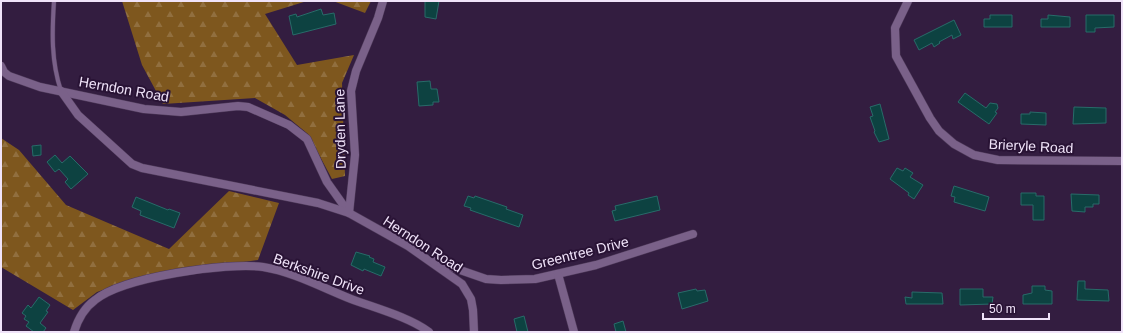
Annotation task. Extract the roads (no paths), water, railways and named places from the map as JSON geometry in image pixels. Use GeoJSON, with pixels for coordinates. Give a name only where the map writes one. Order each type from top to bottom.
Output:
{"type":"FeatureCollection","features":[{"type":"Feature","properties":{"kind":"street","name":"Dryden Lane"},"geometry":{"type":"LineString","coordinates":[[350,213],[355,155],[352,82],[383,1]]}},
{"type":"Feature","properties":{"kind":"street","name":"Brieryle Road"},"geometry":{"type":"LineString","coordinates":[[908,1],[895,28],[895,50],[902,69],[930,118],[940,131],[954,144],[963,150],[980,157],[998,160],[1122,162]]}},
{"type":"Feature","properties":{"kind":"street","name":"Herndon Road"},"geometry":{"type":"LineString","coordinates":[[1,66],[4,72],[9,76],[40,87],[144,109],[163,112],[181,112],[238,106],[248,107],[278,119],[295,129],[307,139],[327,182],[350,213],[408,246],[455,279],[468,292],[473,310],[474,332]]}},
{"type":"Feature","properties":{"kind":"street"},"geometry":{"type":"LineString","coordinates":[[61,91],[78,115],[132,164],[142,168],[318,203],[350,213]]}},
{"type":"Feature","properties":{"kind":"street","name":"Greentree Drive"},"geometry":{"type":"LineString","coordinates":[[425,258],[481,277],[501,280],[535,279],[596,265],[693,234]]}},
{"type":"Feature","properties":{"kind":"street","name":"Berkshire Drive"},"geometry":{"type":"LineString","coordinates":[[74,332],[76,323],[86,308],[94,300],[110,291],[147,280],[202,268],[245,265],[264,267],[293,275],[392,314],[430,332]]}},
{"type":"Feature","properties":{"kind":"street"},"geometry":{"type":"LineString","coordinates":[[558,274],[574,332]]}},
{"type":"Feature","properties":{"kind":"lane"},"geometry":{"type":"LineString","coordinates":[[54,1],[52,57],[61,91]]}}]}
